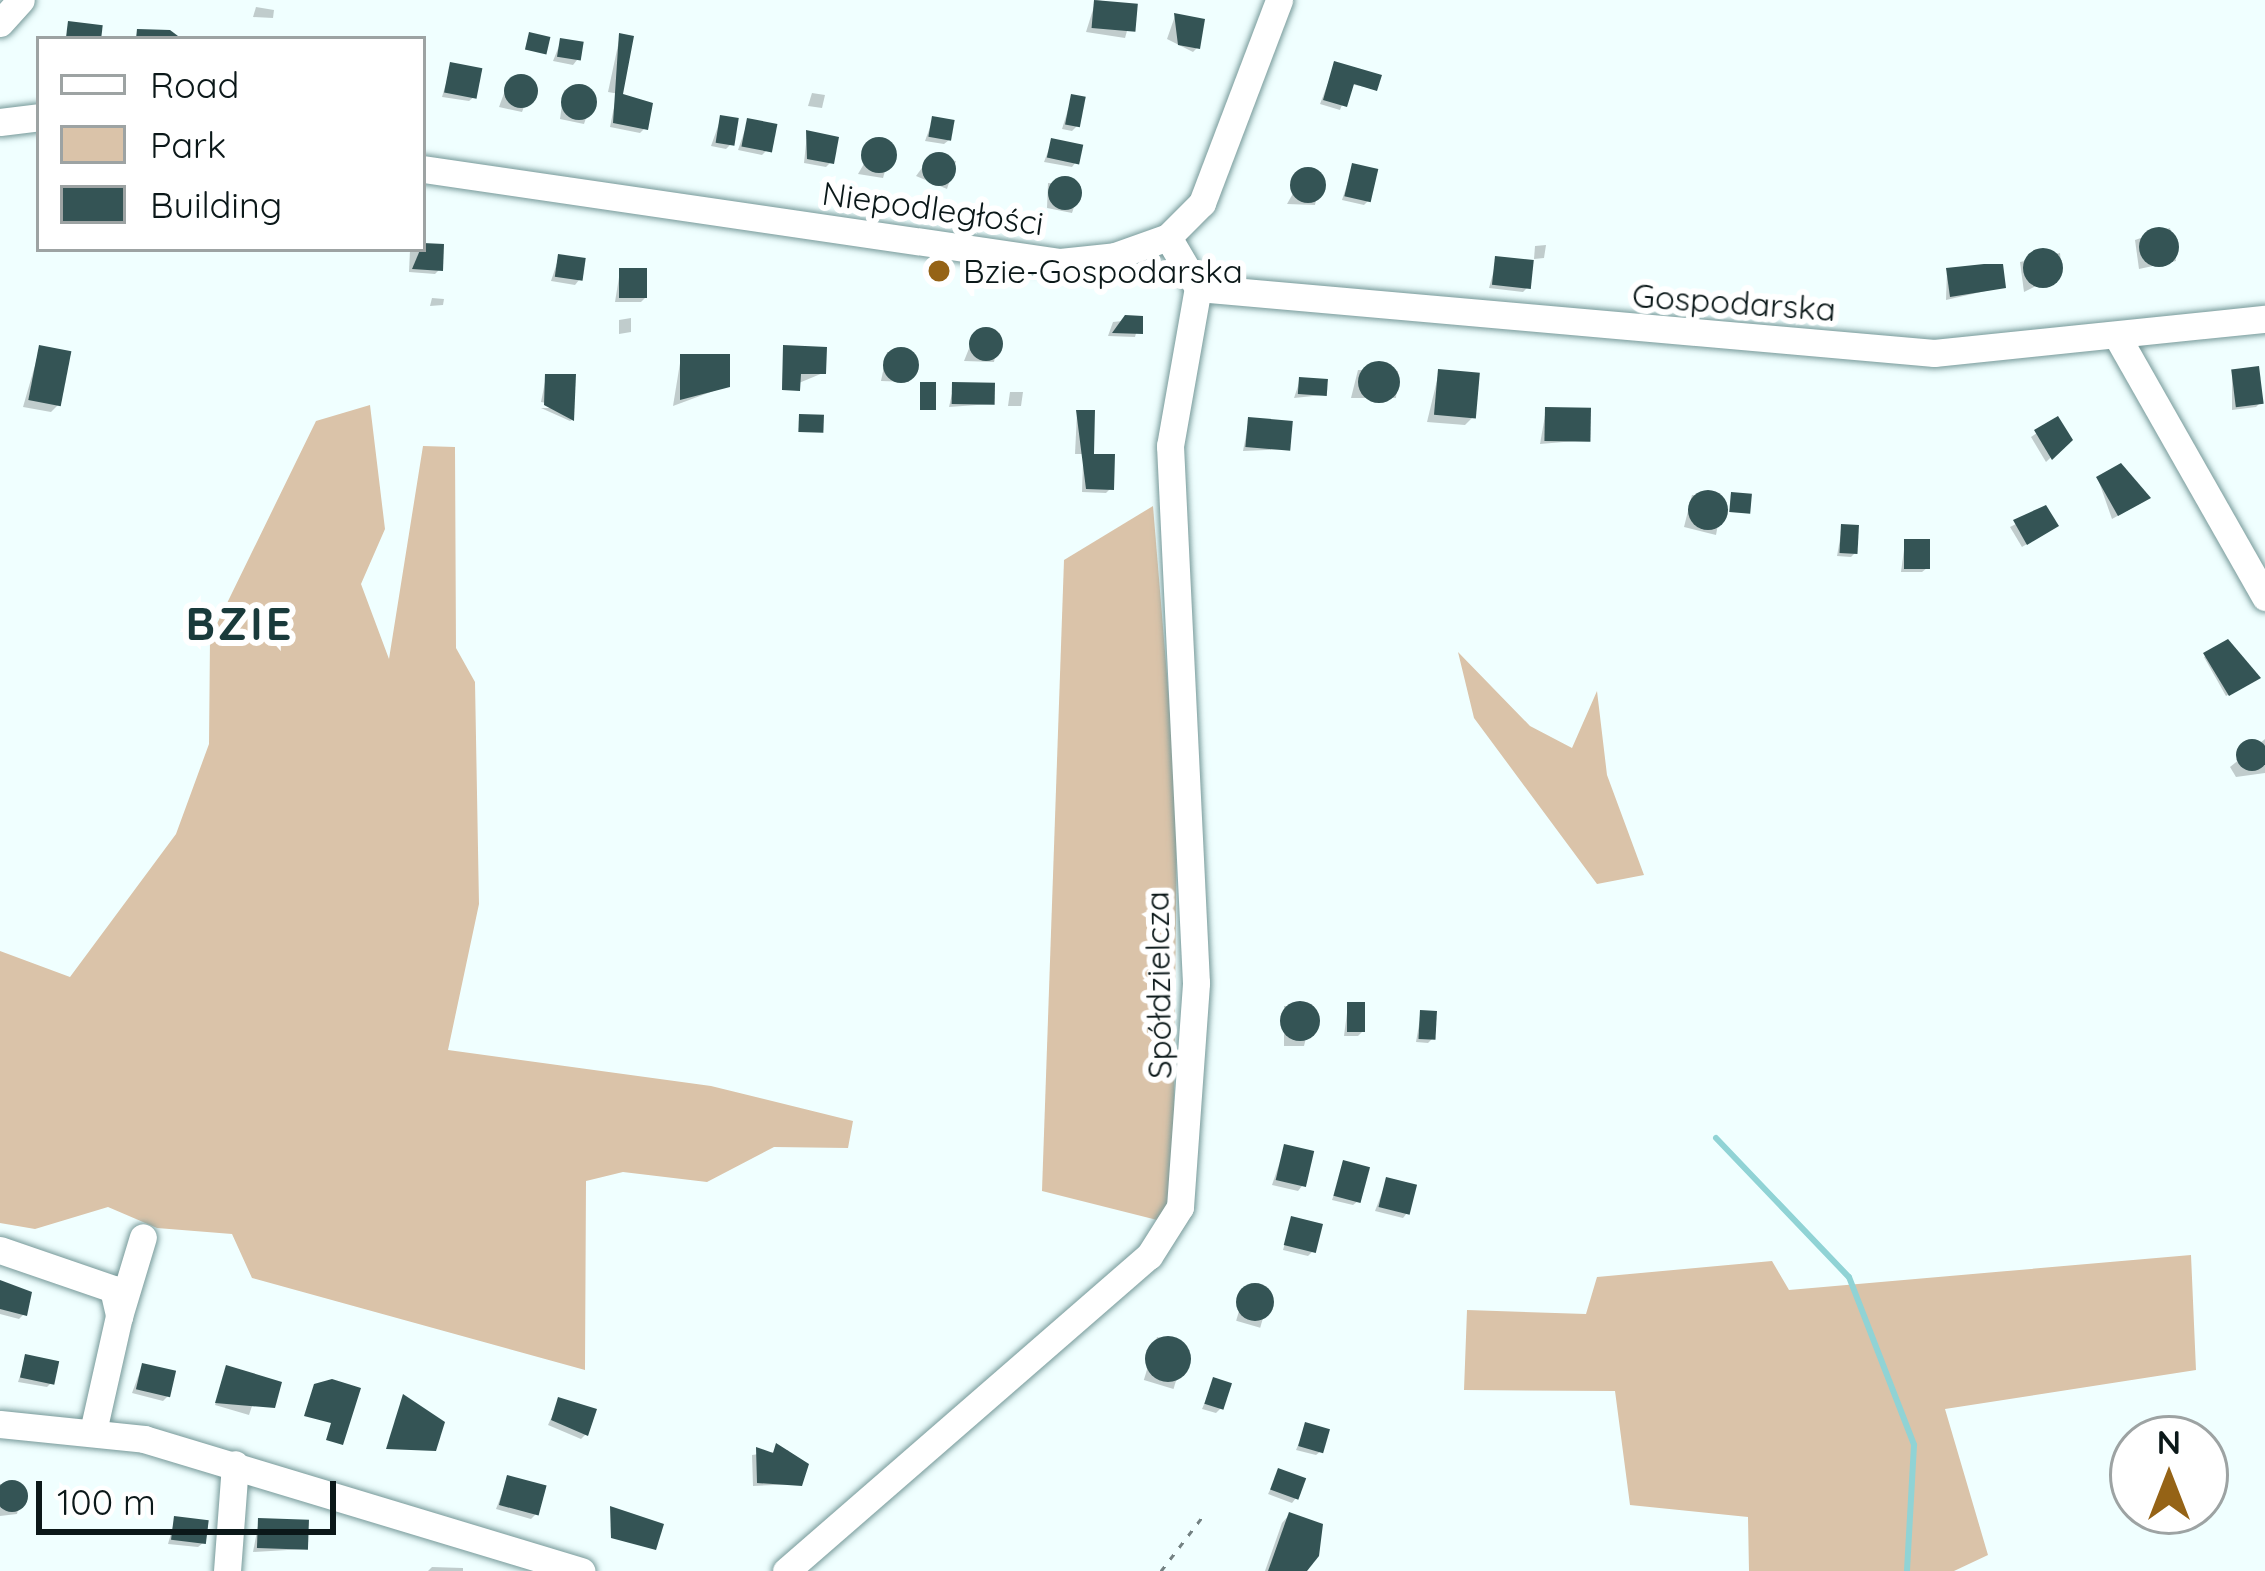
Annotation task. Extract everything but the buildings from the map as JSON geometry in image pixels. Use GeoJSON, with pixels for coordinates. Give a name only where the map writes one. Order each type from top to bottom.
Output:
{"type":"FeatureCollection","features":[{"type":"Feature","properties":{"kind":"street"},"geometry":{"type":"LineString","coordinates":[[0,22],[21,0]]}},
{"type":"Feature","properties":{"kind":"street"},"geometry":{"type":"LineString","coordinates":[[1198,288],[1168,237],[1219,171],[1280,0]]}},
{"type":"Feature","properties":{"kind":"street"},"geometry":{"type":"LineString","coordinates":[[0,122],[36,117]]}},
{"type":"Feature","properties":{"kind":"street","name":"Niepodległości"},"geometry":{"type":"LineString","coordinates":[[426,169],[1060,262],[1168,237]]}},
{"type":"Feature","properties":{"kind":"street","name":"Gospodarska"},"geometry":{"type":"LineString","coordinates":[[1198,288],[1934,352],[2118,338],[2265,319]]}},
{"type":"Feature","properties":{"kind":"street","name":"Spółdzielcza"},"geometry":{"type":"LineString","coordinates":[[786,1571],[1149,1256],[1180,1208],[1196,983],[1170,446],[1198,288]]}},
{"type":"Feature","properties":{"kind":"street"},"geometry":{"type":"LineString","coordinates":[[2118,338],[2265,597]]}},
{"type":"Feature","properties":{"kind":"street"},"geometry":{"type":"LineString","coordinates":[[93,1431],[118,1316],[142,1237]]}},
{"type":"Feature","properties":{"kind":"street"},"geometry":{"type":"LineString","coordinates":[[0,1250],[89,1274],[113,1289],[118,1316]]}},
{"type":"Feature","properties":{"kind":"street"},"geometry":{"type":"LineString","coordinates":[[0,1424],[93,1431],[235,1464],[582,1571]]}},
{"type":"Feature","properties":{"kind":"street"},"geometry":{"type":"LineString","coordinates":[[227,1571],[235,1464]]}},
{"type":"Feature","properties":{"kind":"path"},"geometry":{"type":"LineString","coordinates":[[1161,1571],[1203,1516]]}},
{"type":"Feature","properties":{"kind":"green space"},"geometry":{"type":"Polygon","coordinates":[[[370,405],[385,529],[361,584],[389,659],[423,446],[455,447],[456,648],[475,682],[479,904],[448,1050],[711,1086],[853,1121],[848,1148],[774,1147],[707,1182],[623,1172],[586,1181],[585,1370],[252,1278],[232,1234],[157,1228],[108,1207],[35,1229],[0,1223],[0,951],[70,977],[176,834],[209,744],[210,638],[316,421],[370,405]]]}},
{"type":"Feature","properties":{"kind":"green space"},"geometry":{"type":"Polygon","coordinates":[[[1153,506],[1177,797],[1173,1224],[1042,1191],[1064,560],[1153,506]]]}},
{"type":"Feature","properties":{"kind":"green space"},"geometry":{"type":"Polygon","coordinates":[[[1458,652],[1530,726],[1572,748],[1597,691],[1607,775],[1644,875],[1597,884],[1474,718],[1458,652]]]}},
{"type":"Feature","properties":{"kind":"green space"},"geometry":{"type":"Polygon","coordinates":[[[2191,1255],[2196,1370],[1945,1409],[1988,1555],[1954,1571],[1749,1571],[1748,1517],[1630,1505],[1615,1391],[1464,1390],[1467,1310],[1586,1314],[1597,1277],[1772,1261],[1789,1290],[2191,1255]]]}},
{"type":"Feature","properties":{"kind":"waterway"},"geometry":{"type":"LineString","coordinates":[[1716,1138],[1849,1277],[1914,1445],[1907,1571]]}},
{"type":"Feature","properties":{"kind":"place","name":"Bzie-Gospodarska"},"geometry":{"type":"Point","coordinates":[939,271]}},
{"type":"Feature","properties":{"kind":"district","name":"BZIE"},"geometry":{"type":"Point","coordinates":[240,624]}}]}
